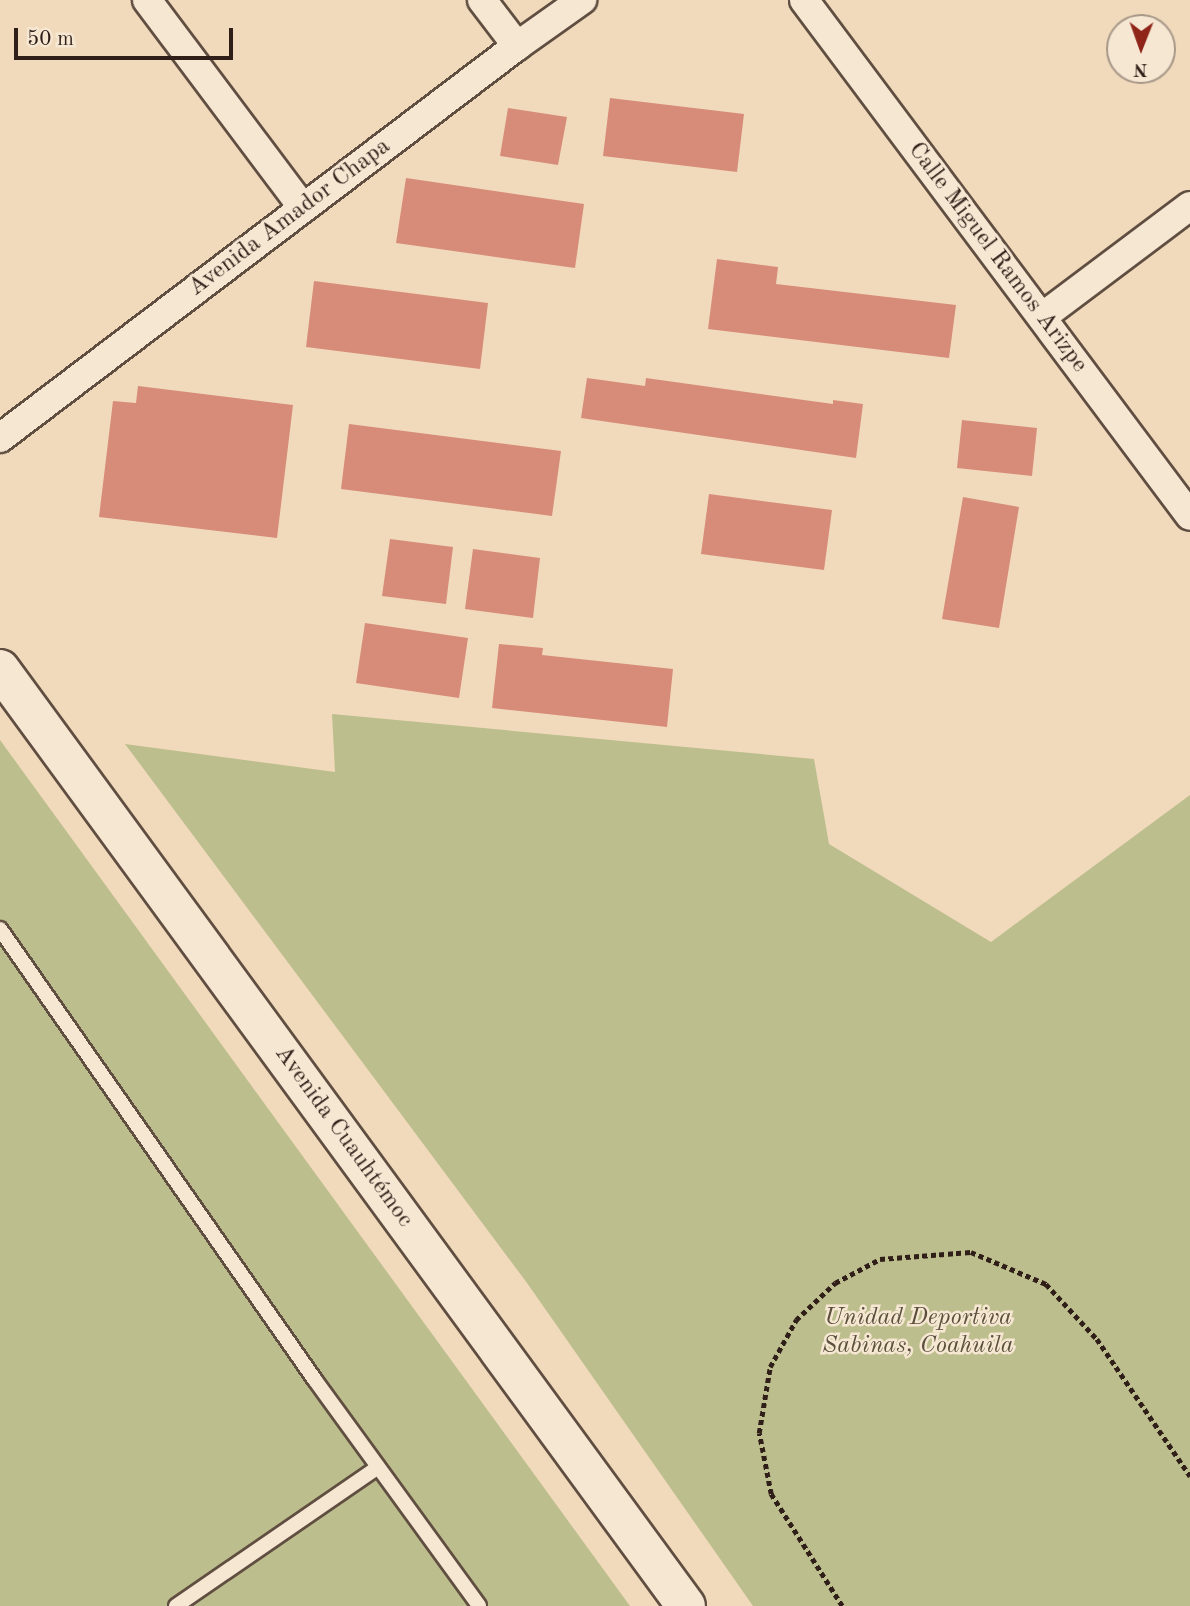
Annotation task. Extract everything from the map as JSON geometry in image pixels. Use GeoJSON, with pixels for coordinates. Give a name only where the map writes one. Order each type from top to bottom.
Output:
{"type":"FeatureCollection","features":[{"type":"Feature","properties":{"kind":"main road","name":"Avenida Cuauhtémoc"},"geometry":{"type":"LineString","coordinates":[[0,669],[686,1606]]}},
{"type":"Feature","properties":{"kind":"street"},"geometry":{"type":"LineString","coordinates":[[147,0],[303,208]]}},
{"type":"Feature","properties":{"kind":"street"},"geometry":{"type":"LineString","coordinates":[[482,0],[517,46]]}},
{"type":"Feature","properties":{"kind":"street","name":"Avenida Amador Chapa"},"geometry":{"type":"LineString","coordinates":[[0,438],[517,46],[582,0]]}},
{"type":"Feature","properties":{"kind":"street","name":"Calle Miguel Ramos Arizpe"},"geometry":{"type":"LineString","coordinates":[[804,0],[1190,516]]}},
{"type":"Feature","properties":{"kind":"street"},"geometry":{"type":"LineString","coordinates":[[1042,317],[1190,206]]}},
{"type":"Feature","properties":{"kind":"lane"},"geometry":{"type":"LineString","coordinates":[[0,929],[378,1467],[479,1606]]}},
{"type":"Feature","properties":{"kind":"lane"},"geometry":{"type":"LineString","coordinates":[[176,1606],[378,1467]]}},
{"type":"Feature","properties":{"kind":"path"},"geometry":{"type":"LineString","coordinates":[[842,1606],[771,1494],[759,1433],[770,1367],[796,1320],[835,1283],[880,1259],[971,1252],[1046,1284],[1097,1339],[1190,1476]]}},
{"type":"Feature","properties":{"kind":"green space","name":"Unidad Deportiva Sabinas, Coahuila"},"geometry":{"type":"Polygon","coordinates":[[[332,714],[814,759],[829,844],[991,942],[1190,795],[1190,1606],[753,1606],[527,1283],[125,744],[335,772],[332,714]]]}},
{"type":"Feature","properties":{"kind":"green space"},"geometry":{"type":"Polygon","coordinates":[[[0,740],[630,1606],[0,1606],[0,740]]]}},
{"type":"Feature","properties":{"kind":"building"},"geometry":{"type":"Polygon","coordinates":[[[610,98],[744,114],[737,172],[603,156],[610,98]]]}},
{"type":"Feature","properties":{"kind":"building"},"geometry":{"type":"Polygon","coordinates":[[[508,108],[567,117],[558,165],[500,156],[508,108]]]}},
{"type":"Feature","properties":{"kind":"building"},"geometry":{"type":"Polygon","coordinates":[[[406,178],[584,204],[575,268],[396,243],[406,178]]]}},
{"type":"Feature","properties":{"kind":"building"},"geometry":{"type":"Polygon","coordinates":[[[717,259],[778,267],[776,284],[956,305],[949,358],[708,329],[717,259]]]}},
{"type":"Feature","properties":{"kind":"building"},"geometry":{"type":"Polygon","coordinates":[[[314,281],[488,303],[480,369],[306,347],[314,281]]]}},
{"type":"Feature","properties":{"kind":"building"},"geometry":{"type":"Polygon","coordinates":[[[587,378],[645,386],[646,378],[833,404],[833,400],[863,404],[856,458],[581,418],[587,378]]]}},
{"type":"Feature","properties":{"kind":"building"},"geometry":{"type":"Polygon","coordinates":[[[138,386],[293,405],[277,538],[99,517],[113,401],[136,403],[138,386]]]}},
{"type":"Feature","properties":{"kind":"building"},"geometry":{"type":"Polygon","coordinates":[[[962,420],[1037,428],[1032,476],[957,468],[962,420]]]}},
{"type":"Feature","properties":{"kind":"building"},"geometry":{"type":"Polygon","coordinates":[[[349,424],[561,451],[552,516],[341,489],[349,424]]]}},
{"type":"Feature","properties":{"kind":"building"},"geometry":{"type":"Polygon","coordinates":[[[709,494],[832,510],[824,570],[701,554],[709,494]]]}},
{"type":"Feature","properties":{"kind":"building"},"geometry":{"type":"Polygon","coordinates":[[[963,497],[1019,507],[999,628],[942,619],[963,497]]]}},
{"type":"Feature","properties":{"kind":"building"},"geometry":{"type":"Polygon","coordinates":[[[390,539],[453,547],[446,604],[382,596],[390,539]]]}},
{"type":"Feature","properties":{"kind":"building"},"geometry":{"type":"Polygon","coordinates":[[[473,549],[540,558],[533,618],[465,609],[473,549]]]}},
{"type":"Feature","properties":{"kind":"building"},"geometry":{"type":"Polygon","coordinates":[[[365,623],[468,638],[459,698],[356,683],[365,623]]]}},
{"type":"Feature","properties":{"kind":"building"},"geometry":{"type":"Polygon","coordinates":[[[499,644],[543,648],[542,655],[673,669],[667,727],[492,708],[499,644]]]}}]}
